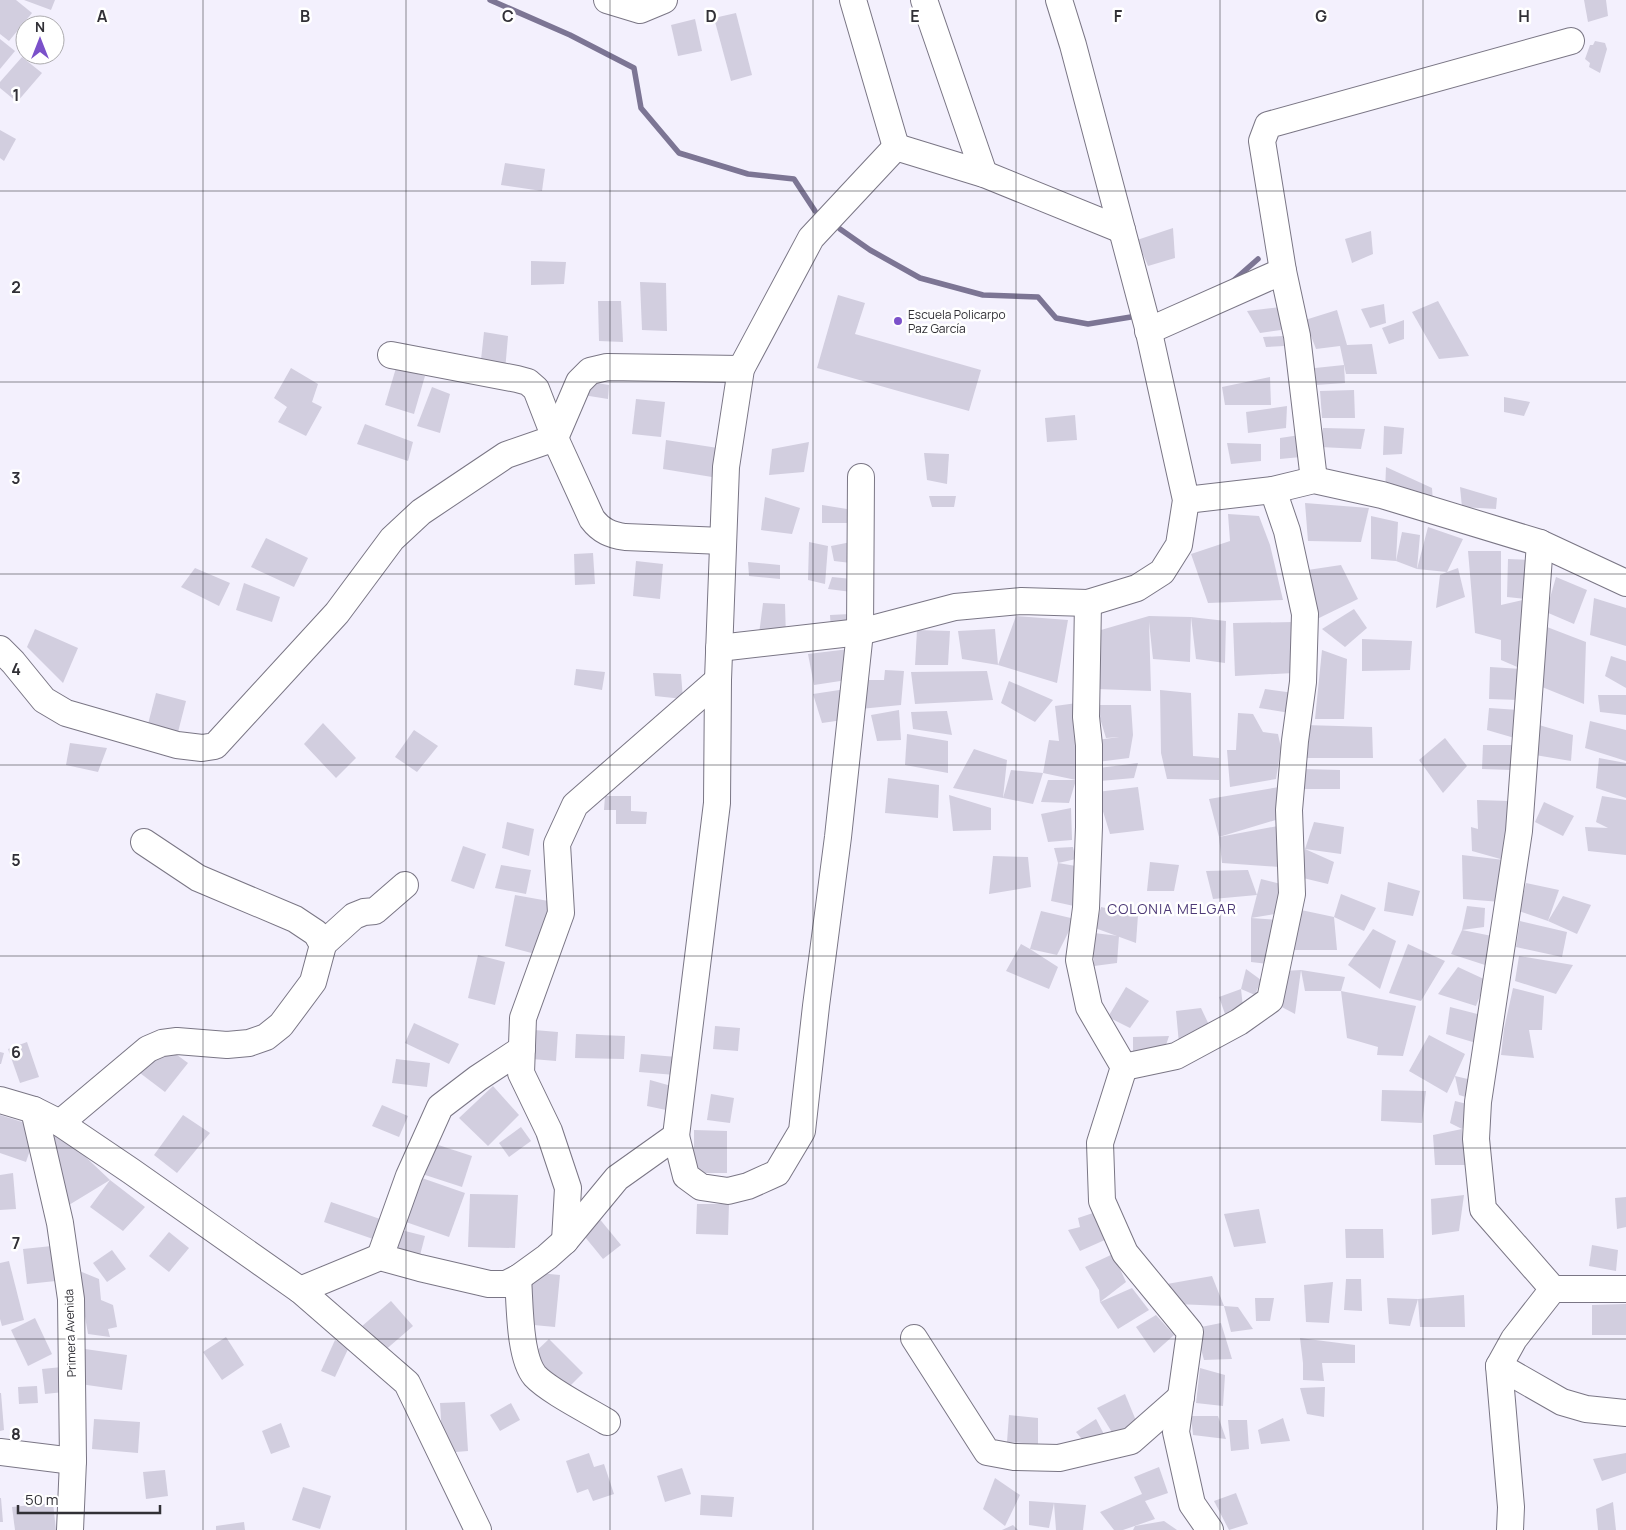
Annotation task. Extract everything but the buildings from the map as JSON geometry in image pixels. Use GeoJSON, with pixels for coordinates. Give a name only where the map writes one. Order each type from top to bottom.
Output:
{"type":"FeatureCollection","features":[{"type":"Feature","properties":{"kind":"street"},"geometry":{"type":"LineString","coordinates":[[607,0],[640,10],[664,0]]}},
{"type":"Feature","properties":{"kind":"street"},"geometry":{"type":"LineString","coordinates":[[853,0],[896,147]]}},
{"type":"Feature","properties":{"kind":"street"},"geometry":{"type":"LineString","coordinates":[[924,0],[984,174]]}},
{"type":"Feature","properties":{"kind":"street"},"geometry":{"type":"LineString","coordinates":[[719,648],[860,632],[955,607],[1021,601],[1088,603],[1137,588],[1162,572],[1179,545],[1186,500],[1148,329],[1073,45],[1058,0]]}},
{"type":"Feature","properties":{"kind":"street"},"geometry":{"type":"LineString","coordinates":[[1314,480],[1296,336],[1283,271],[1262,141],[1268,125],[1571,41]]}},
{"type":"Feature","properties":{"kind":"street"},"geometry":{"type":"LineString","coordinates":[[896,147],[984,174],[1122,230]]}},
{"type":"Feature","properties":{"kind":"street"},"geometry":{"type":"LineString","coordinates":[[861,477],[860,632],[838,837],[802,1131],[777,1172],[748,1186],[728,1190],[701,1187],[686,1176],[676,1136],[717,803],[718,680],[726,467],[741,369],[811,238],[896,147]]}},
{"type":"Feature","properties":{"kind":"street"},"geometry":{"type":"LineString","coordinates":[[1148,329],[1283,271]]}},
{"type":"Feature","properties":{"kind":"street"},"geometry":{"type":"LineString","coordinates":[[391,355],[528,382],[536,389],[555,438],[592,519],[599,528],[612,535],[626,537],[723,541]]}},
{"type":"Feature","properties":{"kind":"street"},"geometry":{"type":"LineString","coordinates":[[0,649],[44,700],[66,713],[177,745],[202,748],[215,746],[337,613],[392,539],[421,512],[506,456],[555,438],[579,382],[590,371],[607,367],[741,369]]}},
{"type":"Feature","properties":{"kind":"street"},"geometry":{"type":"LineString","coordinates":[[1186,500],[1273,490],[1314,480],[1382,495],[1540,543],[1626,583]]}},
{"type":"Feature","properties":{"kind":"street"},"geometry":{"type":"LineString","coordinates":[[1124,1067],[1176,1056],[1239,1022],[1270,1000],[1292,894],[1289,810],[1295,741],[1303,682],[1305,614],[1287,531],[1273,490]]}},
{"type":"Feature","properties":{"kind":"street"},"geometry":{"type":"LineString","coordinates":[[1540,543],[1519,831],[1478,1102],[1476,1139],[1483,1209],[1553,1289],[1626,1289]]}},
{"type":"Feature","properties":{"kind":"street"},"geometry":{"type":"LineString","coordinates":[[1088,603],[1086,717],[1090,745],[1089,827],[1086,908],[1079,960],[1089,1007],[1124,1067],[1100,1143],[1102,1201],[1125,1252],[1190,1332],[1176,1432],[1192,1504],[1210,1530]]}},
{"type":"Feature","properties":{"kind":"street"},"geometry":{"type":"LineString","coordinates":[[565,1240],[568,1188],[549,1131],[521,1073],[523,1018],[561,913],[558,844],[575,805],[718,680]]}},
{"type":"Feature","properties":{"kind":"street"},"geometry":{"type":"LineString","coordinates":[[144,842],[198,878],[295,919],[316,933],[322,945]]}},
{"type":"Feature","properties":{"kind":"street"},"geometry":{"type":"LineString","coordinates":[[60,1122],[148,1049],[162,1042],[177,1041],[227,1045],[266,1037],[280,1025],[313,982],[322,945],[354,916],[364,912],[376,911],[405,885]]}},
{"type":"Feature","properties":{"kind":"street"},"geometry":{"type":"LineString","coordinates":[[380,1257],[410,1176],[440,1107],[522,1048]]}},
{"type":"Feature","properties":{"kind":"street"},"geometry":{"type":"LineString","coordinates":[[0,1100],[34,1110],[60,1122],[300,1290],[407,1384],[478,1530]]}},
{"type":"Feature","properties":{"kind":"street","name":"Primera Avenida"},"geometry":{"type":"LineString","coordinates":[[34,1110],[60,1223],[71,1299],[73,1461],[70,1530]]}},
{"type":"Feature","properties":{"kind":"street"},"geometry":{"type":"LineString","coordinates":[[300,1290],[380,1257],[488,1284],[506,1284],[518,1278],[547,1257],[565,1240],[618,1178],[676,1136]]}},
{"type":"Feature","properties":{"kind":"street"},"geometry":{"type":"LineString","coordinates":[[518,1278],[524,1352],[534,1375],[544,1384],[607,1422]]}},
{"type":"Feature","properties":{"kind":"street"},"geometry":{"type":"LineString","coordinates":[[1510,1530],[1511,1508],[1499,1366],[1514,1339],[1553,1289]]}},
{"type":"Feature","properties":{"kind":"street"},"geometry":{"type":"LineString","coordinates":[[914,1338],[987,1452],[1014,1457],[1059,1458],[1130,1441],[1181,1397]]}},
{"type":"Feature","properties":{"kind":"street"},"geometry":{"type":"LineString","coordinates":[[1499,1366],[1562,1402],[1586,1409],[1626,1413]]}},
{"type":"Feature","properties":{"kind":"street"},"geometry":{"type":"LineString","coordinates":[[0,1452],[73,1461]]}},
{"type":"Feature","properties":{"kind":"waterway"},"geometry":{"type":"LineString","coordinates":[[490,0],[570,35],[634,68],[641,108],[679,153],[748,174],[794,179],[815,211]]}},
{"type":"Feature","properties":{"kind":"waterway"},"geometry":{"type":"LineString","coordinates":[[840,229],[870,250],[920,278],[983,295],[1038,297],[1056,318],[1088,324],[1137,316]]}},
{"type":"Feature","properties":{"kind":"waterway"},"geometry":{"type":"LineString","coordinates":[[1233,281],[1258,259]]}},
{"type":"Feature","properties":{"kind":"place","name":"Escuela Policarpo Paz García"},"geometry":{"type":"Point","coordinates":[898,321]}},
{"type":"Feature","properties":{"kind":"district","name":"COLONIA MELGAR"},"geometry":{"type":"Point","coordinates":[1172,908]}}]}
